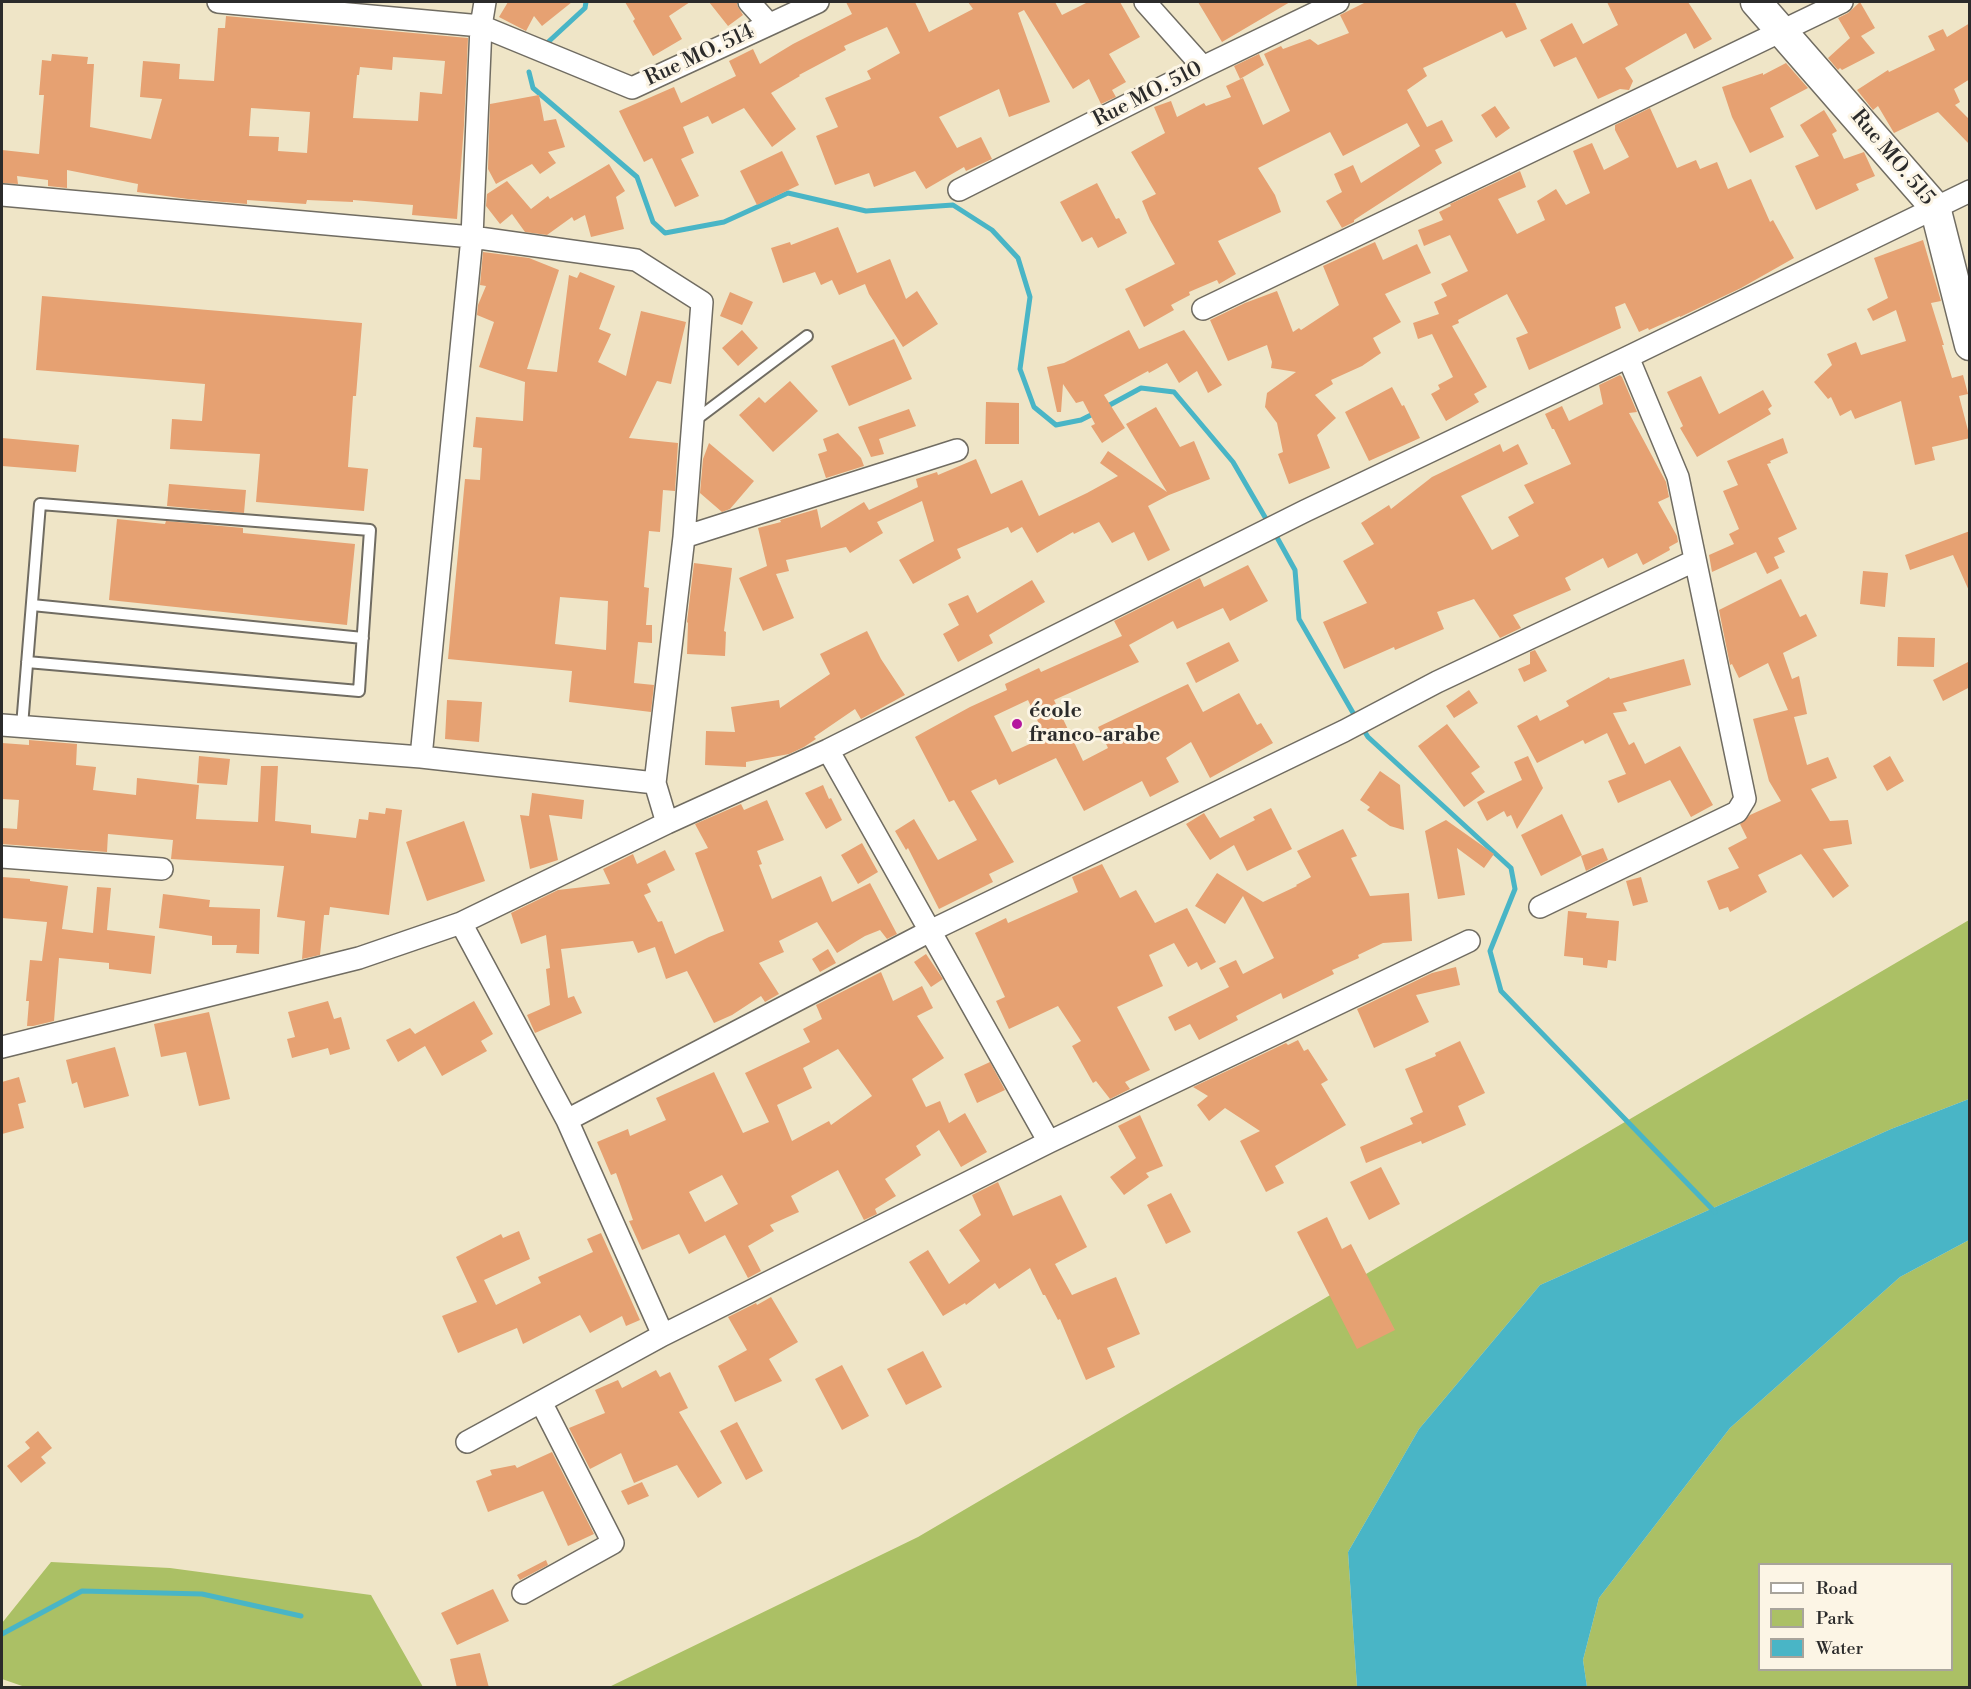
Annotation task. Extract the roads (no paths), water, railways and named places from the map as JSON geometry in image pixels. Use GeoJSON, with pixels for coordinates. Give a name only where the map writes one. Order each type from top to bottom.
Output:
{"type":"FeatureCollection","features":[{"type":"Feature","properties":{"kind":"street","name":"Rue MO. 514"},"geometry":{"type":"LineString","coordinates":[[218,2],[481,26],[632,88],[818,2]]}},
{"type":"Feature","properties":{"kind":"street"},"geometry":{"type":"LineString","coordinates":[[421,757],[472,237],[481,26],[485,2]]}},
{"type":"Feature","properties":{"kind":"street"},"geometry":{"type":"LineString","coordinates":[[749,2],[769,24]]}},
{"type":"Feature","properties":{"kind":"street"},"geometry":{"type":"LineString","coordinates":[[1145,2],[1203,67]]}},
{"type":"Feature","properties":{"kind":"street","name":"Rue MO. 510"},"geometry":{"type":"LineString","coordinates":[[959,190],[1338,2]]}},
{"type":"Feature","properties":{"kind":"street","name":"Rue MO. 515"},"geometry":{"type":"LineString","coordinates":[[1756,2],[1935,207],[1970,345]]}},
{"type":"Feature","properties":{"kind":"street"},"geometry":{"type":"LineString","coordinates":[[1203,309],[1842,2]]}},
{"type":"Feature","properties":{"kind":"street"},"geometry":{"type":"LineString","coordinates":[[2,1047],[358,958],[461,923],[667,823],[828,750],[1249,538],[1970,190]]}},
{"type":"Feature","properties":{"kind":"street"},"geometry":{"type":"LineString","coordinates":[[2,195],[472,237],[636,260],[702,302],[684,537],[655,783],[667,823]]}},
{"type":"Feature","properties":{"kind":"street"},"geometry":{"type":"LineString","coordinates":[[1540,907],[1737,812],[1745,799],[1678,477],[1628,357]]}},
{"type":"Feature","properties":{"kind":"street"},"geometry":{"type":"LineString","coordinates":[[684,537],[957,450]]}},
{"type":"Feature","properties":{"kind":"street"},"geometry":{"type":"LineString","coordinates":[[567,1120],[930,931],[1344,731],[1437,682],[1694,561]]}},
{"type":"Feature","properties":{"kind":"street"},"geometry":{"type":"LineString","coordinates":[[12,726],[421,757],[655,783]]}},
{"type":"Feature","properties":{"kind":"street"},"geometry":{"type":"LineString","coordinates":[[828,750],[1049,1142]]}},
{"type":"Feature","properties":{"kind":"street"},"geometry":{"type":"LineString","coordinates":[[2,857],[162,869]]}},
{"type":"Feature","properties":{"kind":"street"},"geometry":{"type":"LineString","coordinates":[[461,923],[567,1120],[663,1335]]}},
{"type":"Feature","properties":{"kind":"street"},"geometry":{"type":"LineString","coordinates":[[467,1442],[663,1335],[1049,1142],[1469,941]]}},
{"type":"Feature","properties":{"kind":"street"},"geometry":{"type":"LineString","coordinates":[[523,1593],[613,1543],[541,1402]]}},
{"type":"Feature","properties":{"kind":"lane"},"geometry":{"type":"LineString","coordinates":[[692,423],[807,336]]}},
{"type":"Feature","properties":{"kind":"lane"},"geometry":{"type":"LineString","coordinates":[[12,726],[27,662],[40,504],[370,530],[359,691],[27,662]]}},
{"type":"Feature","properties":{"kind":"lane"},"geometry":{"type":"LineString","coordinates":[[32,604],[363,638]]}},
{"type":"Feature","properties":{"kind":"water"},"geometry":{"type":"Polygon","coordinates":[[[1969,1099],[1969,1240],[1900,1277],[1730,1428],[1599,1598],[1583,1660],[1587,1687],[1357,1687],[1348,1552],[1419,1429],[1540,1285],[1891,1129],[1969,1099]]]}},
{"type":"Feature","properties":{"kind":"waterway"},"geometry":{"type":"LineString","coordinates":[[546,44],[585,8],[586,2]]}},
{"type":"Feature","properties":{"kind":"waterway"},"geometry":{"type":"LineString","coordinates":[[529,72],[533,88],[637,177],[653,222],[665,233],[724,222],[788,193],[866,211],[953,205],[992,230],[1018,258],[1030,297],[1020,369],[1034,407],[1056,425],[1081,420],[1095,413]]}},
{"type":"Feature","properties":{"kind":"waterway"},"geometry":{"type":"LineString","coordinates":[[1106,407],[1141,388],[1174,392],[1233,462],[1269,524]]}},
{"type":"Feature","properties":{"kind":"waterway"},"geometry":{"type":"LineString","coordinates":[[1274,532],[1295,570],[1299,619],[1356,718]]}},
{"type":"Feature","properties":{"kind":"waterway"},"geometry":{"type":"LineString","coordinates":[[1361,726],[1368,737],[1511,868],[1515,889],[1490,951],[1501,991],[1715,1212]]}},
{"type":"Feature","properties":{"kind":"waterway"},"geometry":{"type":"LineString","coordinates":[[2,1634],[82,1591],[202,1594],[301,1616]]}},
{"type":"Feature","properties":{"kind":"place","name":"école franco-arabe"},"geometry":{"type":"Point","coordinates":[1017,724]}}]}
